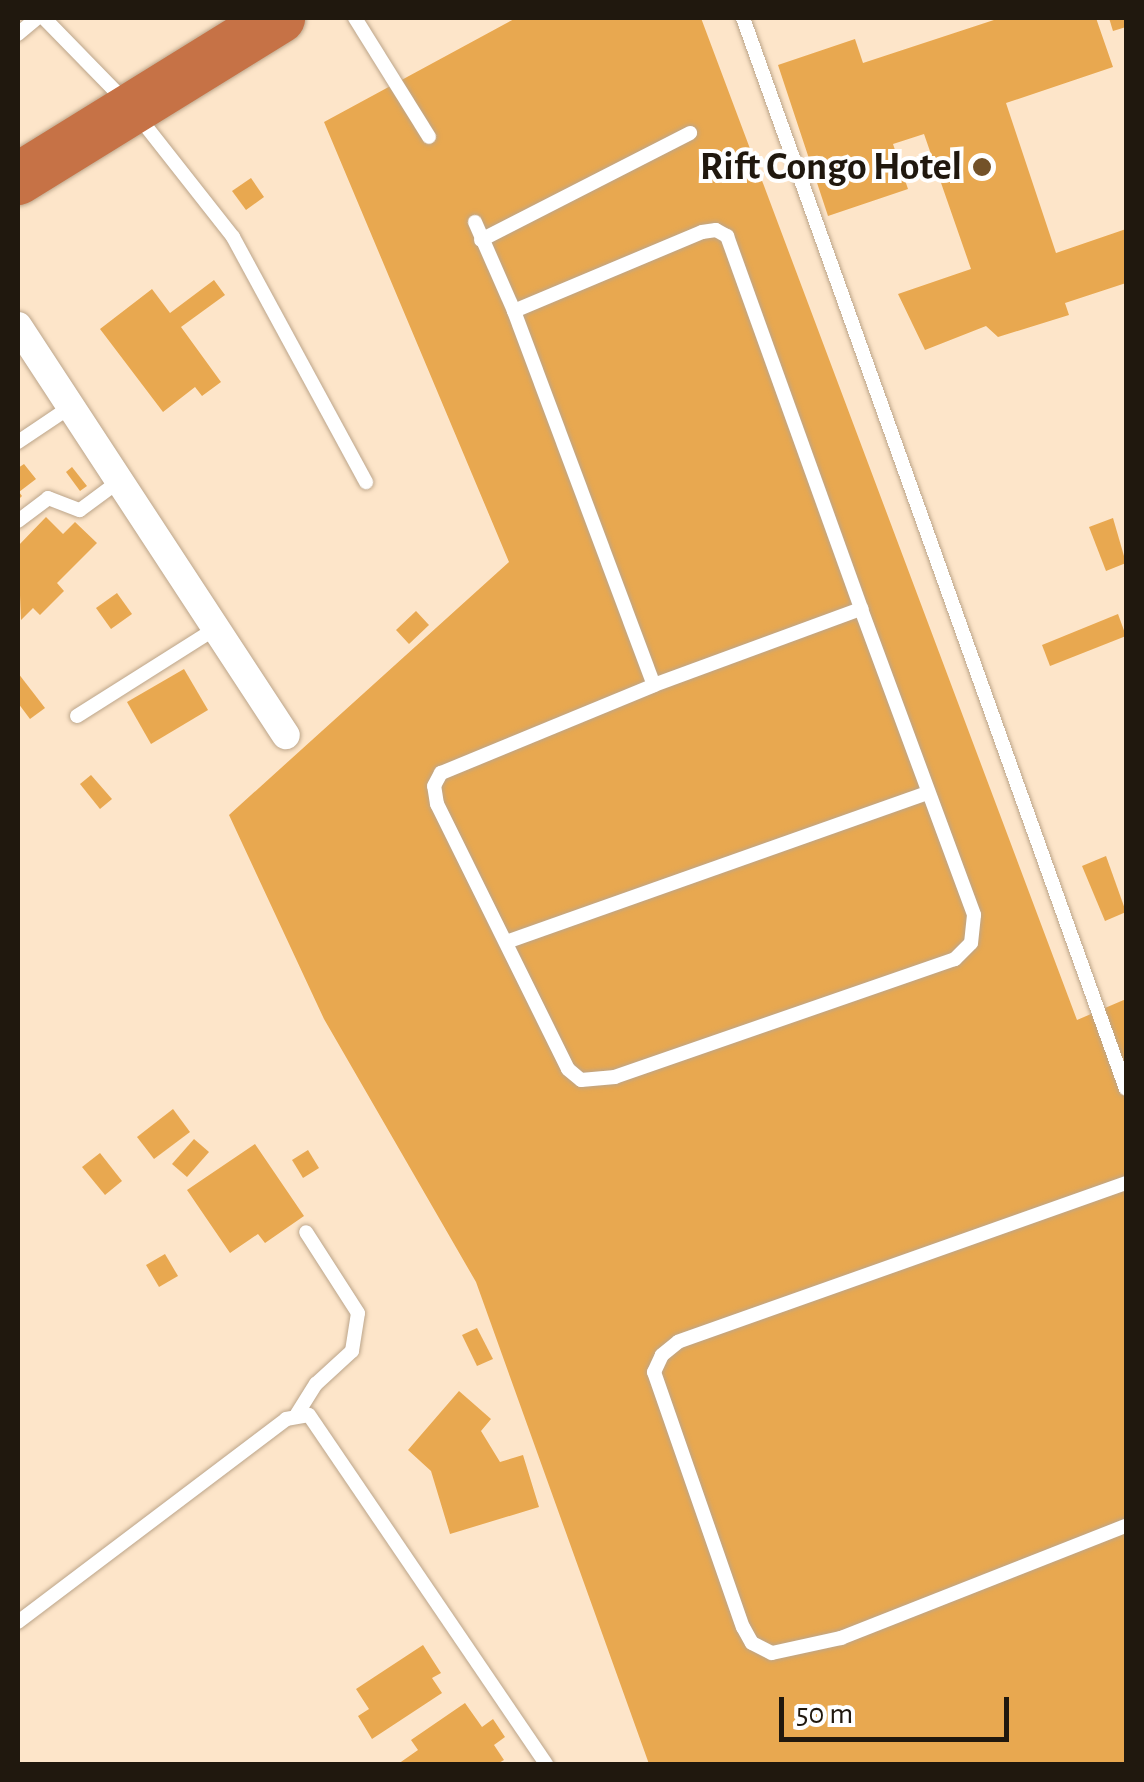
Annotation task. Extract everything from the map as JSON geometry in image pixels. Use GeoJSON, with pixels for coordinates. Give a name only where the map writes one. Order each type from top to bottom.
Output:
{"type":"FeatureCollection","features":[{"type":"Feature","properties":{"kind":"highway"},"geometry":{"type":"LineString","coordinates":[[18,179],[130,106],[279,18]]}},
{"type":"Feature","properties":{"kind":"street"},"geometry":{"type":"LineString","coordinates":[[18,326],[286,735]]}},
{"type":"Feature","properties":{"kind":"lane"},"geometry":{"type":"LineString","coordinates":[[18,34],[40,18],[130,106],[233,237],[366,482]]}},
{"type":"Feature","properties":{"kind":"lane"},"geometry":{"type":"LineString","coordinates":[[355,18],[429,137]]}},
{"type":"Feature","properties":{"kind":"lane"},"geometry":{"type":"LineString","coordinates":[[743,18],[1126,1089]]}},
{"type":"Feature","properties":{"kind":"lane"},"geometry":{"type":"LineString","coordinates":[[481,240],[690,134]]}},
{"type":"Feature","properties":{"kind":"lane"},"geometry":{"type":"LineString","coordinates":[[475,222],[514,310],[654,685]]}},
{"type":"Feature","properties":{"kind":"lane"},"geometry":{"type":"LineString","coordinates":[[514,310],[702,232],[716,230],[727,236],[974,915],[971,943],[954,959],[598,1082],[581,1080],[568,1068],[438,804],[434,786],[441,773],[654,685],[860,608]]}},
{"type":"Feature","properties":{"kind":"lane"},"geometry":{"type":"LineString","coordinates":[[18,442],[70,407]]}},
{"type":"Feature","properties":{"kind":"lane"},"geometry":{"type":"LineString","coordinates":[[18,520],[48,498],[80,510],[119,481]]}},
{"type":"Feature","properties":{"kind":"lane"},"geometry":{"type":"LineString","coordinates":[[77,716],[216,628]]}},
{"type":"Feature","properties":{"kind":"lane"},"geometry":{"type":"LineString","coordinates":[[508,941],[927,792]]}},
{"type":"Feature","properties":{"kind":"lane"},"geometry":{"type":"LineString","coordinates":[[1126,1182],[678,1342],[662,1355],[654,1372],[744,1626],[752,1644],[772,1653],[841,1638],[1126,1526]]}},
{"type":"Feature","properties":{"kind":"lane"},"geometry":{"type":"LineString","coordinates":[[18,1622],[298,1414],[316,1384],[352,1352],[358,1313],[306,1232]]}},
{"type":"Feature","properties":{"kind":"lane"},"geometry":{"type":"LineString","coordinates":[[298,1414],[310,1415],[546,1764]]}},
{"type":"Feature","properties":{"kind":"building"},"geometry":{"type":"Polygon","coordinates":[[[516,18],[701,18],[1077,1020],[1126,999],[1126,1764],[649,1764],[476,1282],[324,1019],[229,815],[509,562],[324,122],[516,18]]]}},
{"type":"Feature","properties":{"kind":"building","name":"Rift Congo Hotel"},"geometry":{"type":"Polygon","coordinates":[[[1000,18],[1096,18],[1113,67],[1006,103],[1056,253],[1126,229],[1126,283],[1065,303],[1069,315],[998,337],[986,326],[925,350],[898,294],[971,269],[924,134],[893,144],[908,189],[828,216],[778,65],[855,39],[863,63],[1000,18]]]}},
{"type":"Feature","properties":{"kind":"building"},"geometry":{"type":"Polygon","coordinates":[[[1109,18],[1126,18],[1126,27],[1113,31],[1109,18]]]}},
{"type":"Feature","properties":{"kind":"building"},"geometry":{"type":"Polygon","coordinates":[[[251,178],[264,197],[246,210],[232,191],[251,178]]]}},
{"type":"Feature","properties":{"kind":"building"},"geometry":{"type":"Polygon","coordinates":[[[214,280],[225,295],[181,327],[221,382],[202,396],[195,387],[163,412],[100,329],[152,289],[170,313],[214,280]]]}},
{"type":"Feature","properties":{"kind":"building"},"geometry":{"type":"Polygon","coordinates":[[[24,464],[36,479],[19,492],[22,496],[18,500],[18,468],[24,464]]]}},
{"type":"Feature","properties":{"kind":"building"},"geometry":{"type":"Polygon","coordinates":[[[72,467],[87,486],[80,491],[66,472],[72,467]]]}},
{"type":"Feature","properties":{"kind":"building"},"geometry":{"type":"Polygon","coordinates":[[[46,517],[63,534],[75,522],[97,543],[57,583],[64,591],[40,615],[33,608],[21,620],[18,546],[46,517]]]}},
{"type":"Feature","properties":{"kind":"building"},"geometry":{"type":"Polygon","coordinates":[[[1113,518],[1126,563],[1106,571],[1089,527],[1113,518]]]}},
{"type":"Feature","properties":{"kind":"building"},"geometry":{"type":"Polygon","coordinates":[[[117,593],[132,614],[111,629],[96,608],[117,593]]]}},
{"type":"Feature","properties":{"kind":"building"},"geometry":{"type":"Polygon","coordinates":[[[416,611],[429,625],[409,644],[396,630],[416,611]]]}},
{"type":"Feature","properties":{"kind":"building"},"geometry":{"type":"Polygon","coordinates":[[[1118,614],[1126,636],[1050,666],[1042,645],[1118,614]]]}},
{"type":"Feature","properties":{"kind":"building"},"geometry":{"type":"Polygon","coordinates":[[[184,669],[208,710],[151,744],[127,702],[184,669]]]}},
{"type":"Feature","properties":{"kind":"building"},"geometry":{"type":"Polygon","coordinates":[[[18,673],[45,708],[30,719],[18,703],[18,673]]]}},
{"type":"Feature","properties":{"kind":"building"},"geometry":{"type":"Polygon","coordinates":[[[91,775],[112,799],[100,809],[80,784],[91,775]]]}},
{"type":"Feature","properties":{"kind":"building"},"geometry":{"type":"Polygon","coordinates":[[[1106,856],[1126,912],[1105,921],[1082,866],[1106,856]]]}},
{"type":"Feature","properties":{"kind":"building"},"geometry":{"type":"Polygon","coordinates":[[[173,1109],[190,1132],[154,1159],[137,1137],[173,1109]]]}},
{"type":"Feature","properties":{"kind":"building"},"geometry":{"type":"Polygon","coordinates":[[[194,1139],[209,1152],[187,1177],[172,1164],[194,1139]]]}},
{"type":"Feature","properties":{"kind":"building"},"geometry":{"type":"Polygon","coordinates":[[[255,1144],[304,1216],[265,1243],[258,1234],[230,1253],[187,1190],[255,1144]]]}},
{"type":"Feature","properties":{"kind":"building"},"geometry":{"type":"Polygon","coordinates":[[[308,1150],[319,1168],[303,1178],[292,1160],[308,1150]]]}},
{"type":"Feature","properties":{"kind":"building"},"geometry":{"type":"Polygon","coordinates":[[[100,1153],[122,1181],[105,1195],[82,1167],[100,1153]]]}},
{"type":"Feature","properties":{"kind":"building"},"geometry":{"type":"Polygon","coordinates":[[[165,1254],[178,1276],[159,1287],[146,1265],[165,1254]]]}},
{"type":"Feature","properties":{"kind":"building"},"geometry":{"type":"Polygon","coordinates":[[[477,1328],[493,1359],[477,1366],[462,1335],[477,1328]]]}},
{"type":"Feature","properties":{"kind":"building"},"geometry":{"type":"Polygon","coordinates":[[[459,1391],[491,1419],[481,1431],[500,1462],[523,1455],[539,1507],[450,1534],[431,1471],[408,1450],[459,1391]]]}},
{"type":"Feature","properties":{"kind":"building"},"geometry":{"type":"Polygon","coordinates":[[[423,1645],[441,1673],[432,1678],[442,1693],[372,1739],[358,1716],[369,1709],[356,1689],[423,1645]]]}},
{"type":"Feature","properties":{"kind":"building"},"geometry":{"type":"Polygon","coordinates":[[[465,1703],[482,1727],[493,1719],[505,1737],[494,1745],[504,1760],[497,1764],[398,1764],[418,1750],[411,1740],[465,1703]]]}},
{"type":"Feature","properties":{"kind":"place","name":"Rift Congo Hotel"},"geometry":{"type":"Point","coordinates":[982,167]}}]}
